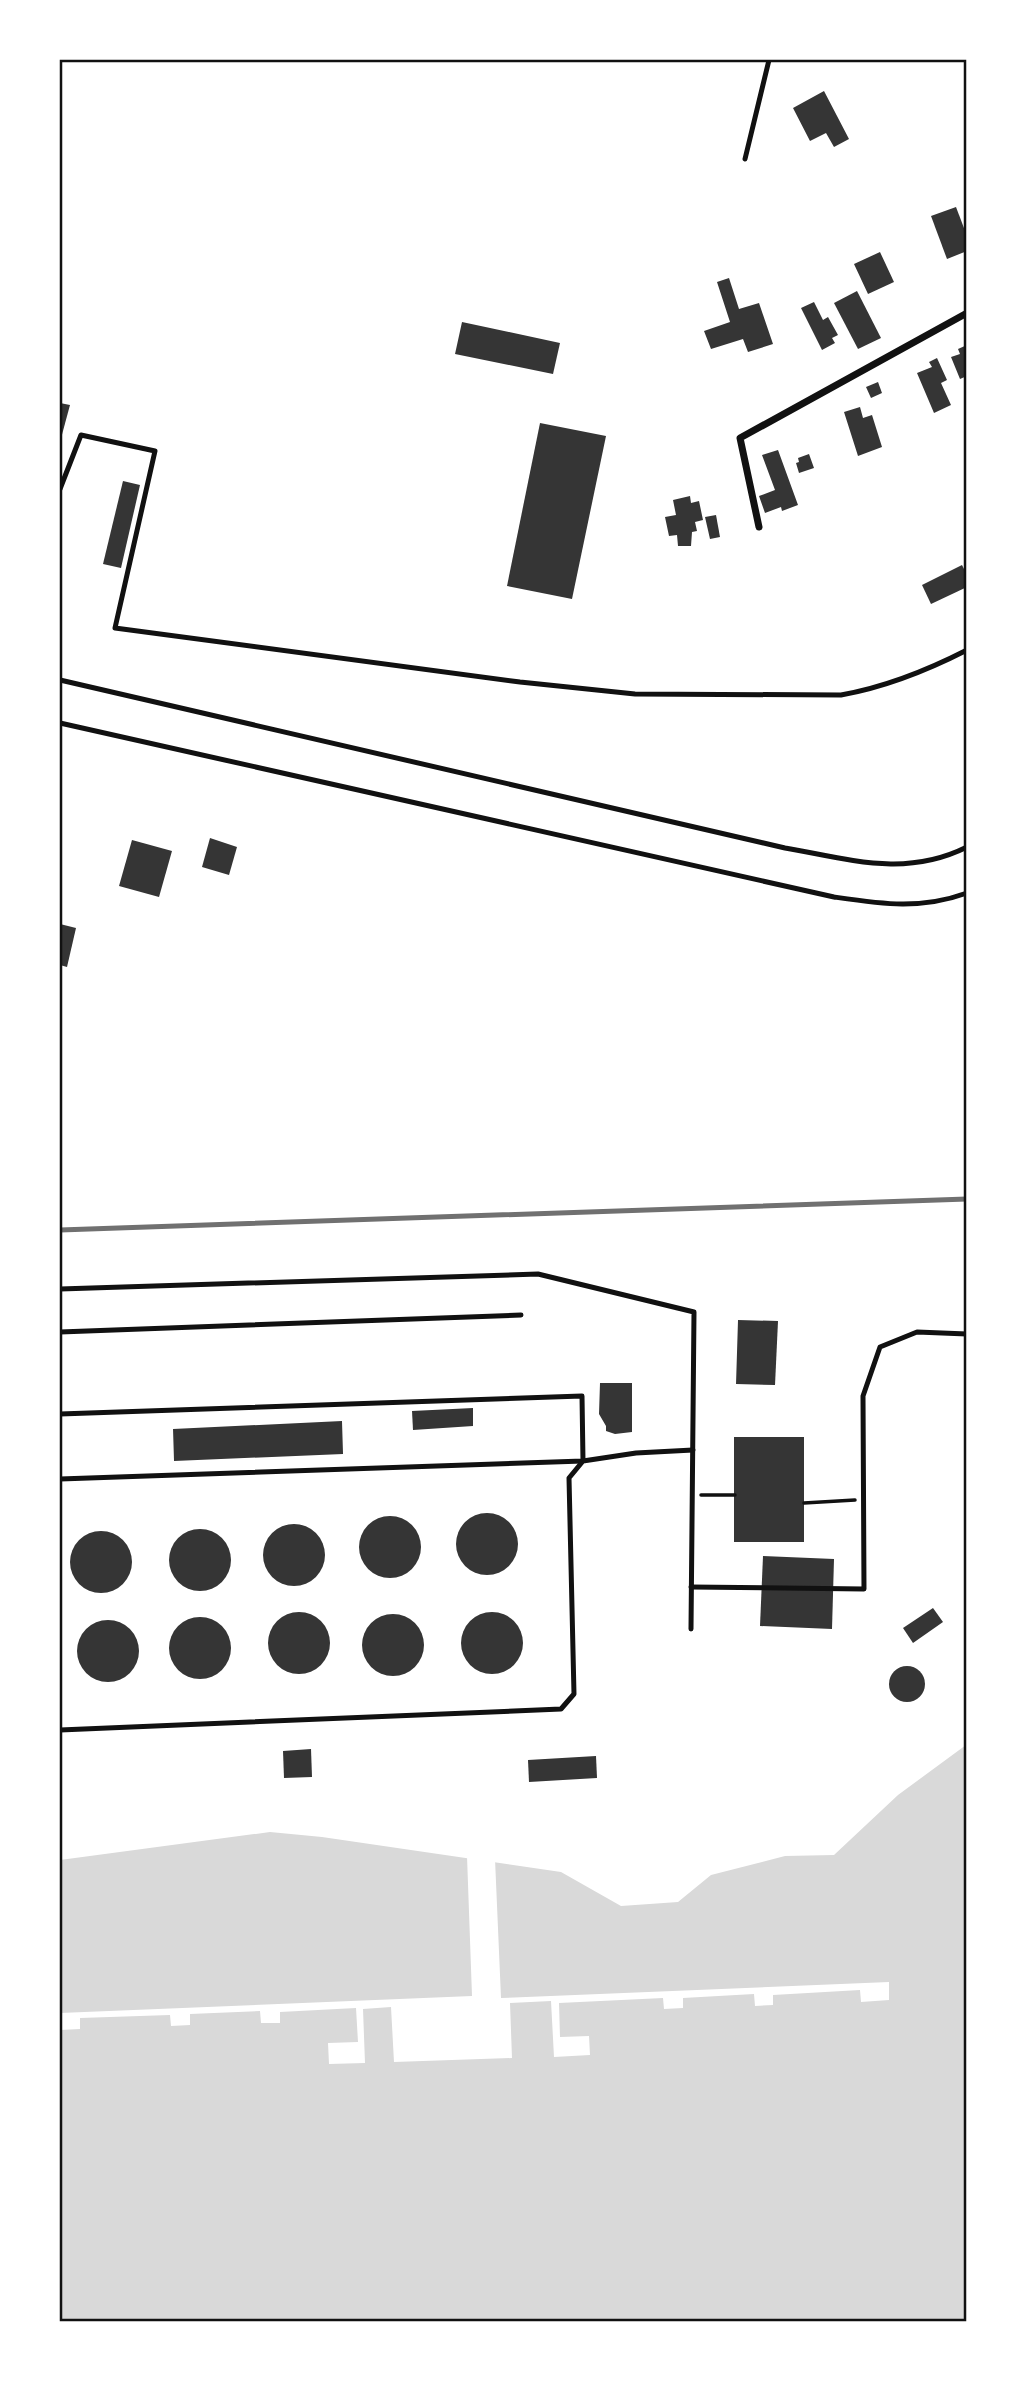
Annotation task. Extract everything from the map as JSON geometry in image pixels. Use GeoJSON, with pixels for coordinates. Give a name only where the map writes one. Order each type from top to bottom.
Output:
{"type":"FeatureCollection","features":[{"type":"Feature","properties":{"kind":"street"},"geometry":{"type":"LineString","coordinates":[[759,527],[740,438],[967,313]]}},
{"type":"Feature","properties":{"kind":"lane"},"geometry":{"type":"LineString","coordinates":[[745,159],[769,60]]}},
{"type":"Feature","properties":{"kind":"lane"},"geometry":{"type":"LineString","coordinates":[[60,489],[81,435],[155,451],[115,628],[520,682],[635,694],[841,695],[874,689],[905,678],[967,650]]}},
{"type":"Feature","properties":{"kind":"lane"},"geometry":{"type":"LineString","coordinates":[[60,680],[785,848],[886,865],[913,865],[938,859],[967,847]]}},
{"type":"Feature","properties":{"kind":"lane"},"geometry":{"type":"LineString","coordinates":[[60,723],[834,897],[890,905],[913,905],[967,893]]}},
{"type":"Feature","properties":{"kind":"lane"},"geometry":{"type":"LineString","coordinates":[[60,1290],[538,1275],[694,1312],[691,1629]]}},
{"type":"Feature","properties":{"kind":"lane"},"geometry":{"type":"LineString","coordinates":[[60,1332],[521,1315]]}},
{"type":"Feature","properties":{"kind":"lane"},"geometry":{"type":"LineString","coordinates":[[691,1587],[864,1589],[863,1396],[880,1347],[917,1332],[967,1334]]}},
{"type":"Feature","properties":{"kind":"lane"},"geometry":{"type":"LineString","coordinates":[[60,1414],[582,1396],[583,1461],[569,1478],[574,1694],[561,1709],[60,1730]]}},
{"type":"Feature","properties":{"kind":"lane"},"geometry":{"type":"LineString","coordinates":[[60,1479],[583,1461],[636,1453],[693,1450]]}},
{"type":"Feature","properties":{"kind":"path"},"geometry":{"type":"LineString","coordinates":[[692,1495],[735,1494]]}},
{"type":"Feature","properties":{"kind":"path"},"geometry":{"type":"LineString","coordinates":[[804,1503],[865,1499]]}},
{"type":"Feature","properties":{"kind":"shaded area"},"geometry":{"type":"Polygon","coordinates":[[[966,1745],[966,2321],[60,2321],[60,1860],[270,1832],[322,1837],[561,1872],[621,1906],[678,1902],[711,1875],[785,1856],[834,1855],[898,1795],[966,1745]]]}},
{"type":"Feature","properties":{"kind":"pier"},"geometry":{"type":"Polygon","coordinates":[[[467,1856],[495,1859],[501,1998],[889,1982],[889,2000],[861,2002],[860,1990],[773,1995],[773,2005],[755,2006],[754,1994],[683,1998],[683,2008],[664,2009],[663,1998],[559,2003],[560,2037],[589,2036],[590,2055],[554,2057],[551,2001],[510,2003],[512,2058],[394,2062],[391,2007],[363,2009],[365,2063],[329,2064],[328,2043],[358,2042],[356,2008],[280,2012],[280,2023],[261,2023],[260,2011],[190,2014],[190,2025],[171,2026],[170,2015],[80,2018],[80,2029],[60,2030],[60,2013],[472,1996],[467,1856]]]}},
{"type":"Feature","properties":{"kind":"building"},"geometry":{"type":"Polygon","coordinates":[[[824,91],[849,139],[834,147],[826,133],[810,141],[793,108],[824,91]]]}},
{"type":"Feature","properties":{"kind":"building"},"geometry":{"type":"Polygon","coordinates":[[[956,207],[967,236],[967,251],[947,259],[931,216],[956,207]]]}},
{"type":"Feature","properties":{"kind":"building"},"geometry":{"type":"Polygon","coordinates":[[[880,252],[894,282],[868,294],[854,264],[880,252]]]}},
{"type":"Feature","properties":{"kind":"building"},"geometry":{"type":"Polygon","coordinates":[[[729,278],[739,309],[759,303],[773,344],[748,352],[743,339],[711,349],[704,331],[730,322],[717,282],[729,278]]]}},
{"type":"Feature","properties":{"kind":"building"},"geometry":{"type":"Polygon","coordinates":[[[857,291],[881,338],[858,349],[834,303],[857,291]]]}},
{"type":"Feature","properties":{"kind":"building"},"geometry":{"type":"Polygon","coordinates":[[[814,302],[823,320],[828,317],[838,335],[832,338],[835,343],[822,350],[801,308],[814,302]]]}},
{"type":"Feature","properties":{"kind":"building"},"geometry":{"type":"Polygon","coordinates":[[[462,322],[560,343],[553,374],[455,354],[462,322]]]}},
{"type":"Feature","properties":{"kind":"building"},"geometry":{"type":"Polygon","coordinates":[[[967,345],[967,376],[960,379],[951,357],[960,354],[958,349],[967,345]]]}},
{"type":"Feature","properties":{"kind":"building"},"geometry":{"type":"Polygon","coordinates":[[[937,358],[947,380],[941,383],[951,405],[934,413],[917,373],[932,367],[929,362],[937,358]]]}},
{"type":"Feature","properties":{"kind":"building"},"geometry":{"type":"Polygon","coordinates":[[[878,382],[882,393],[871,398],[866,387],[878,382]]]}},
{"type":"Feature","properties":{"kind":"building"},"geometry":{"type":"Polygon","coordinates":[[[60,403],[70,405],[60,442],[60,403]]]}},
{"type":"Feature","properties":{"kind":"building"},"geometry":{"type":"Polygon","coordinates":[[[860,407],[863,418],[872,415],[882,447],[858,456],[844,412],[860,407]]]}},
{"type":"Feature","properties":{"kind":"building"},"geometry":{"type":"Polygon","coordinates":[[[540,423],[606,436],[572,599],[507,586],[540,423]]]}},
{"type":"Feature","properties":{"kind":"building"},"geometry":{"type":"Polygon","coordinates":[[[778,450],[798,505],[765,513],[759,496],[775,490],[762,455],[778,450]]]}},
{"type":"Feature","properties":{"kind":"building"},"geometry":{"type":"Polygon","coordinates":[[[809,454],[814,468],[799,473],[796,463],[799,462],[798,458],[809,454]]]}},
{"type":"Feature","properties":{"kind":"building"},"geometry":{"type":"Polygon","coordinates":[[[123,481],[140,485],[121,568],[103,564],[123,481]]]}},
{"type":"Feature","properties":{"kind":"building"},"geometry":{"type":"Polygon","coordinates":[[[690,496],[691,503],[699,501],[703,520],[695,522],[697,531],[692,532],[691,546],[678,546],[677,535],[669,536],[665,517],[676,515],[673,500],[690,496]]]}},
{"type":"Feature","properties":{"kind":"building"},"geometry":{"type":"Polygon","coordinates":[[[716,515],[720,537],[710,539],[705,517],[716,515]]]}},
{"type":"Feature","properties":{"kind":"building"},"geometry":{"type":"Polygon","coordinates":[[[962,565],[967,575],[967,587],[931,604],[922,585],[962,565]]]}},
{"type":"Feature","properties":{"kind":"building"},"geometry":{"type":"Polygon","coordinates":[[[210,838],[237,847],[229,875],[202,867],[210,838]]]}},
{"type":"Feature","properties":{"kind":"building"},"geometry":{"type":"Polygon","coordinates":[[[132,840],[172,851],[159,897],[119,886],[132,840]]]}},
{"type":"Feature","properties":{"kind":"building"},"geometry":{"type":"Polygon","coordinates":[[[60,924],[76,928],[67,967],[60,965],[60,924]]]}},
{"type":"Feature","properties":{"kind":"building"},"geometry":{"type":"Polygon","coordinates":[[[738,1320],[778,1321],[775,1385],[736,1384],[738,1320]]]}},
{"type":"Feature","properties":{"kind":"building"},"geometry":{"type":"Polygon","coordinates":[[[600,1383],[632,1383],[632,1432],[615,1434],[606,1431],[599,1414],[600,1383]]]}},
{"type":"Feature","properties":{"kind":"building"},"geometry":{"type":"Polygon","coordinates":[[[473,1408],[473,1426],[413,1430],[412,1411],[473,1408]]]}},
{"type":"Feature","properties":{"kind":"building"},"geometry":{"type":"Polygon","coordinates":[[[342,1421],[343,1454],[174,1461],[173,1429],[342,1421]]]}},
{"type":"Feature","properties":{"kind":"building"},"geometry":{"type":"Polygon","coordinates":[[[734,1437],[804,1437],[804,1542],[734,1542],[734,1437]]]}},
{"type":"Feature","properties":{"kind":"building"},"geometry":{"type":"Polygon","coordinates":[[[487,1513],[499,1515],[509,1522],[516,1532],[516,1556],[509,1566],[499,1573],[487,1575],[475,1573],[465,1566],[458,1556],[456,1544],[458,1532],[465,1522],[475,1515],[487,1513]]]}},
{"type":"Feature","properties":{"kind":"building"},"geometry":{"type":"Polygon","coordinates":[[[390,1516],[402,1518],[412,1525],[419,1535],[419,1559],[412,1569],[402,1576],[390,1578],[378,1576],[368,1569],[361,1559],[359,1547],[361,1535],[368,1525],[378,1518],[390,1516]]]}},
{"type":"Feature","properties":{"kind":"building"},"geometry":{"type":"Polygon","coordinates":[[[294,1524],[306,1526],[316,1533],[323,1543],[323,1567],[316,1577],[306,1584],[294,1586],[282,1584],[272,1577],[265,1567],[263,1555],[265,1543],[272,1533],[282,1526],[294,1524]]]}},
{"type":"Feature","properties":{"kind":"building"},"geometry":{"type":"Polygon","coordinates":[[[200,1529],[212,1531],[222,1538],[229,1548],[229,1572],[222,1582],[212,1589],[200,1591],[188,1589],[178,1582],[171,1572],[169,1560],[171,1548],[178,1538],[188,1531],[200,1529]]]}},
{"type":"Feature","properties":{"kind":"building"},"geometry":{"type":"Polygon","coordinates":[[[101,1531],[113,1533],[123,1540],[130,1550],[130,1574],[123,1584],[113,1591],[101,1593],[89,1591],[79,1584],[72,1574],[70,1562],[72,1550],[79,1540],[89,1533],[101,1531]]]}},
{"type":"Feature","properties":{"kind":"building"},"geometry":{"type":"Polygon","coordinates":[[[763,1556],[834,1559],[832,1629],[760,1626],[763,1556]]]}},
{"type":"Feature","properties":{"kind":"building"},"geometry":{"type":"Polygon","coordinates":[[[933,1608],[943,1622],[913,1643],[903,1628],[933,1608]]]}},
{"type":"Feature","properties":{"kind":"building"},"geometry":{"type":"Polygon","coordinates":[[[299,1612],[311,1614],[321,1621],[328,1631],[328,1655],[321,1665],[311,1672],[299,1674],[287,1672],[277,1665],[270,1655],[268,1643],[270,1631],[277,1621],[287,1614],[299,1612]]]}},
{"type":"Feature","properties":{"kind":"building"},"geometry":{"type":"Polygon","coordinates":[[[492,1612],[504,1614],[514,1621],[521,1631],[521,1655],[514,1665],[504,1672],[492,1674],[480,1672],[470,1665],[463,1655],[461,1643],[463,1631],[470,1621],[480,1614],[492,1612]]]}},
{"type":"Feature","properties":{"kind":"building"},"geometry":{"type":"Polygon","coordinates":[[[393,1614],[405,1616],[415,1623],[422,1633],[422,1657],[415,1667],[405,1674],[393,1676],[381,1674],[371,1667],[364,1657],[362,1645],[364,1633],[371,1623],[381,1616],[393,1614]]]}},
{"type":"Feature","properties":{"kind":"building"},"geometry":{"type":"Polygon","coordinates":[[[200,1617],[212,1619],[222,1626],[229,1636],[229,1660],[222,1670],[212,1677],[200,1679],[188,1677],[178,1670],[171,1660],[169,1648],[171,1636],[178,1626],[188,1619],[200,1617]]]}},
{"type":"Feature","properties":{"kind":"building"},"geometry":{"type":"Polygon","coordinates":[[[108,1620],[120,1622],[130,1629],[137,1639],[137,1663],[130,1673],[120,1680],[108,1682],[96,1680],[86,1673],[79,1663],[77,1651],[79,1639],[86,1629],[96,1622],[108,1620]]]}},
{"type":"Feature","properties":{"kind":"building"},"geometry":{"type":"Polygon","coordinates":[[[907,1666],[920,1671],[925,1684],[920,1697],[907,1702],[894,1697],[889,1684],[894,1671],[907,1666]]]}},
{"type":"Feature","properties":{"kind":"building"},"geometry":{"type":"Polygon","coordinates":[[[311,1749],[312,1777],[284,1778],[283,1751],[311,1749]]]}},
{"type":"Feature","properties":{"kind":"building"},"geometry":{"type":"Polygon","coordinates":[[[596,1756],[597,1778],[529,1782],[528,1760],[596,1756]]]}},
{"type":"Feature","properties":{"kind":"railway"},"geometry":{"type":"LineString","coordinates":[[60,1230],[967,1199]]}}]}
